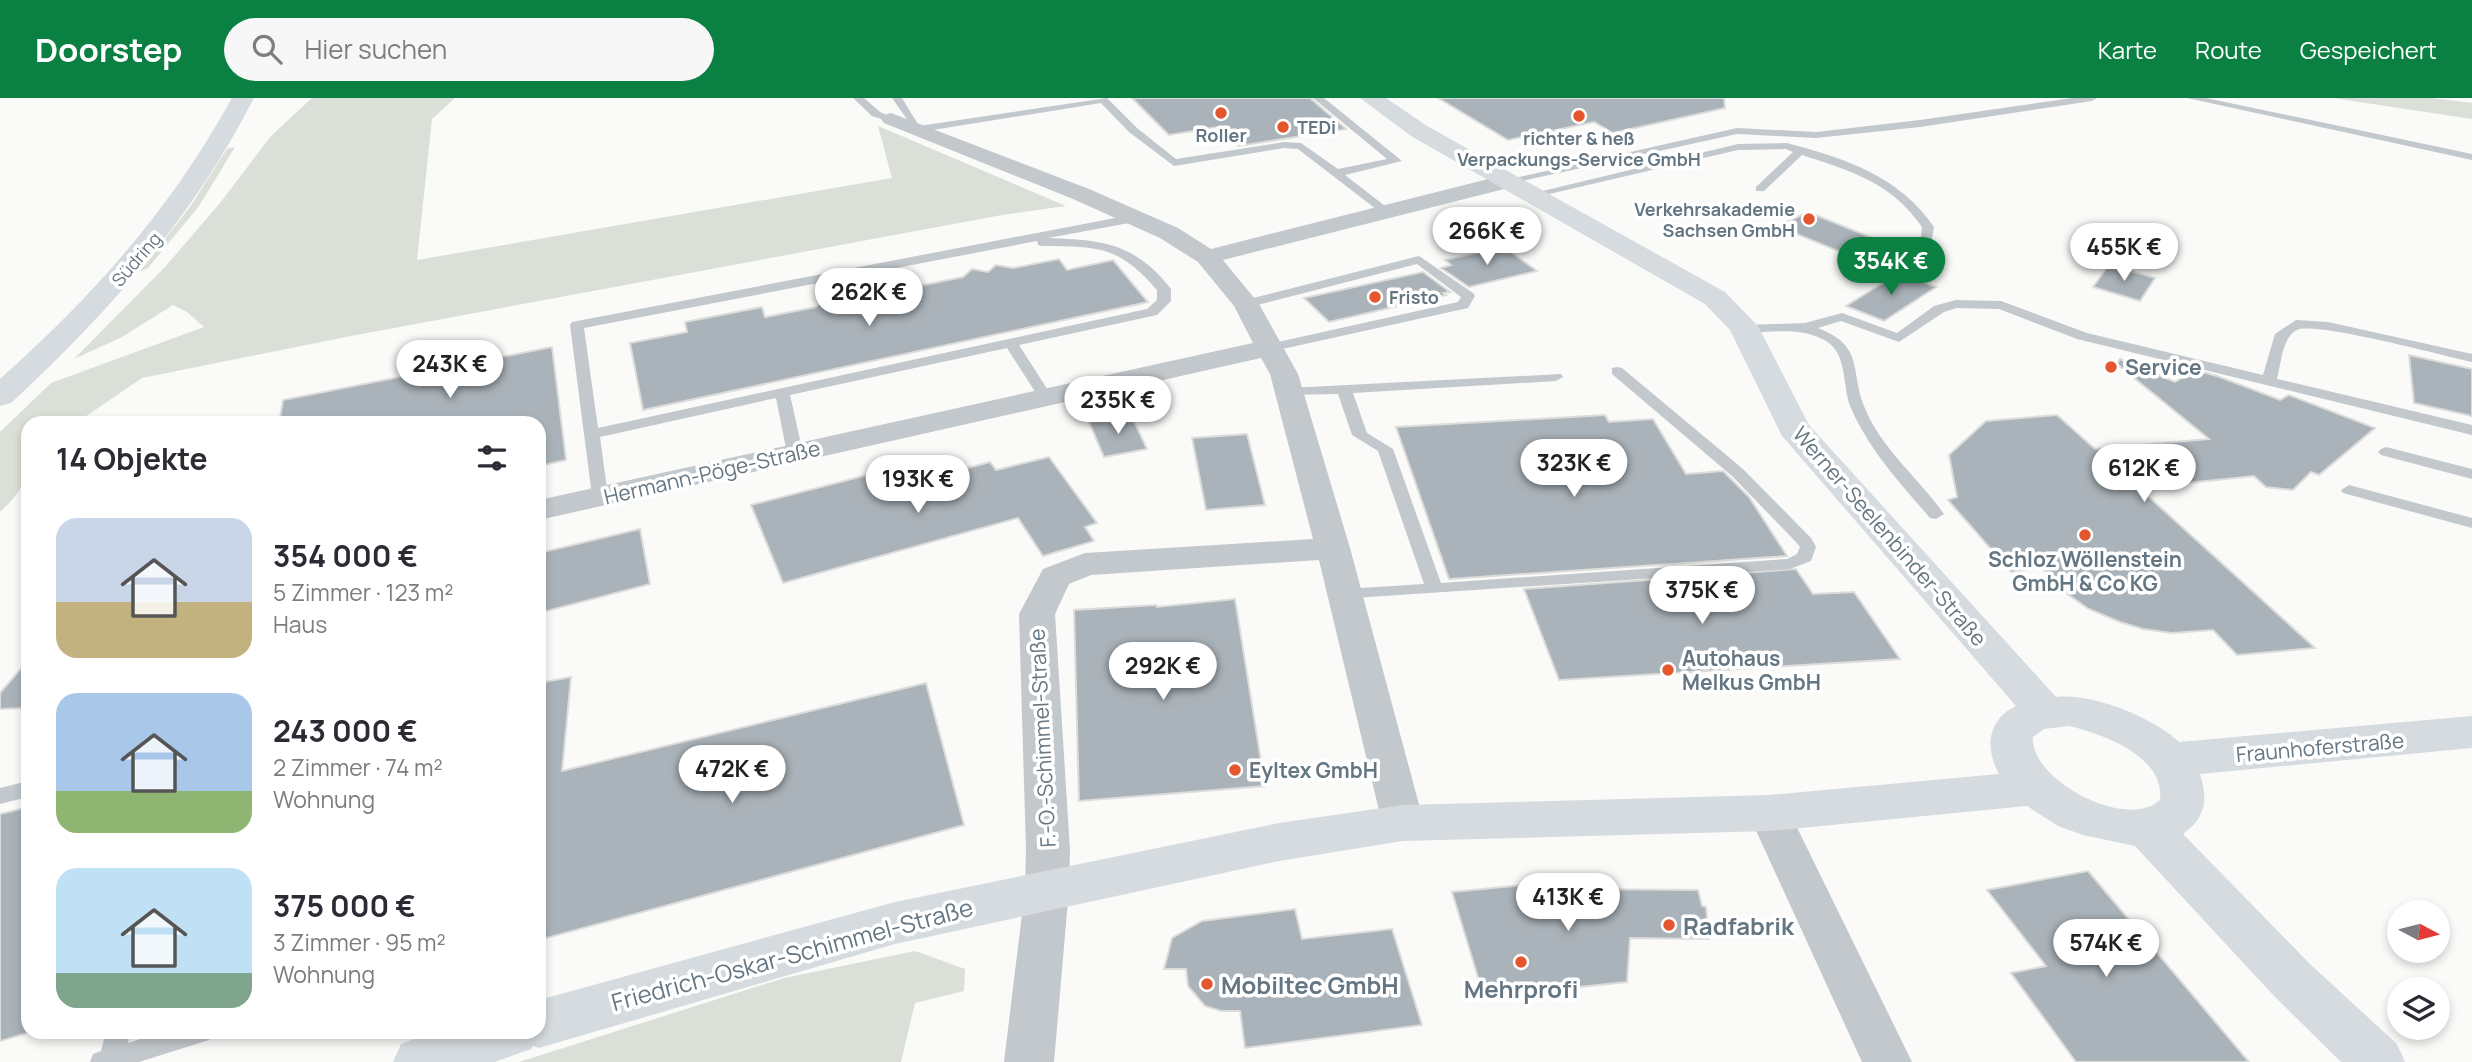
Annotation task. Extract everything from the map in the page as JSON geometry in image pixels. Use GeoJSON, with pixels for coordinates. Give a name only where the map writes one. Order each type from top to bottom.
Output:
{"type":"FeatureCollection","features":[{"type":"Feature","properties":{"kind":"main road","name":"Südring"},"geometry":{"type":"LineString","coordinates":[[0,396],[14,368],[64,304],[132,230],[181,162],[216,98]]}},
{"type":"Feature","properties":{"kind":"main road","name":"Südring"},"geometry":{"type":"LineString","coordinates":[[14,368],[119,280],[171,218],[214,154],[243,98]]}},
{"type":"Feature","properties":{"kind":"main road","name":"Werner-Seelenbinder-Straße"},"geometry":{"type":"LineString","coordinates":[[1371,98],[1419,131],[1715,298],[1745,329],[1794,429],[2045,712]]}},
{"type":"Feature","properties":{"kind":"main road"},"geometry":{"type":"LineString","coordinates":[[2068,711],[2096,716],[2148,741],[2168,760],[2180,778],[2184,796],[2179,811],[2166,822],[2146,827],[2118,827],[2089,819],[2060,806],[2036,788],[2019,768],[2011,749],[2013,732],[2025,719],[2045,712],[2068,711]]}},
{"type":"Feature","properties":{"kind":"main road","name":"Fraunhoferstraße"},"geometry":{"type":"LineString","coordinates":[[2168,760],[2472,732]]}},
{"type":"Feature","properties":{"kind":"main road","name":"Friedrich-Oskar-Schimmel-Straße"},"geometry":{"type":"LineString","coordinates":[[546,1022],[895,923],[1279,842],[1403,823],[1769,813],[2036,788]]}},
{"type":"Feature","properties":{"kind":"main road"},"geometry":{"type":"LineString","coordinates":[[2146,827],[2292,980],[2378,1062]]}},
{"type":"Feature","properties":{"kind":"main road"},"geometry":{"type":"LineString","coordinates":[[448,1048],[484,1039]]}},
{"type":"Feature","properties":{"kind":"street"},"geometry":{"type":"LineString","coordinates":[[903,116],[1169,233],[1207,257],[1246,304],[1284,374],[1333,548],[1403,823]]}},
{"type":"Feature","properties":{"kind":"street"},"geometry":{"type":"LineString","coordinates":[[1207,257],[1508,181]]}},
{"type":"Feature","properties":{"kind":"street"},"geometry":{"type":"LineString","coordinates":[[1339,223],[1393,225],[1427,222],[1532,195]]}},
{"type":"Feature","properties":{"kind":"street","name":"Hermann-Pöge-Straße"},"geometry":{"type":"LineString","coordinates":[[546,508],[1269,348]]}},
{"type":"Feature","properties":{"kind":"street","name":"F.-O.-Schimmel-Straße"},"geometry":{"type":"LineString","coordinates":[[1047,890],[1048,850],[1037,614],[1055,577],[1085,564],[1333,548]]}},
{"type":"Feature","properties":{"kind":"street"},"geometry":{"type":"LineString","coordinates":[[1769,813],[1887,1062]]}},
{"type":"Feature","properties":{"kind":"street"},"geometry":{"type":"LineString","coordinates":[[1029,1062],[1047,890]]}},
{"type":"Feature","properties":{"kind":"lane"},"geometry":{"type":"LineString","coordinates":[[858,98],[876,114],[903,116],[1102,99],[1133,130],[1174,163],[1284,145],[1301,146],[1385,212]]}},
{"type":"Feature","properties":{"kind":"lane"},"geometry":{"type":"LineString","coordinates":[[1318,98],[1396,161],[1337,173]]}},
{"type":"Feature","properties":{"kind":"lane"},"geometry":{"type":"LineString","coordinates":[[1532,195],[1738,147],[2092,98]]}},
{"type":"Feature","properties":{"kind":"lane"},"geometry":{"type":"LineString","coordinates":[[2192,98],[2472,157]]}},
{"type":"Feature","properties":{"kind":"lane"},"geometry":{"type":"LineString","coordinates":[[1508,181],[1737,131],[1766,129],[1801,150],[1870,174],[1899,194],[1915,208],[1928,227],[1925,253]]}},
{"type":"Feature","properties":{"kind":"lane"},"geometry":{"type":"LineString","coordinates":[[1760,189],[1801,150]]}},
{"type":"Feature","properties":{"kind":"lane"},"geometry":{"type":"LineString","coordinates":[[1569,186],[1576,166]]}},
{"type":"Feature","properties":{"kind":"lane"},"geometry":{"type":"LineString","coordinates":[[600,496],[577,325],[1136,218]]}},
{"type":"Feature","properties":{"kind":"lane"},"geometry":{"type":"LineString","coordinates":[[592,435],[1152,312],[1164,301],[1164,289],[1132,257],[1113,248],[1014,240]]}},
{"type":"Feature","properties":{"kind":"lane"},"geometry":{"type":"LineString","coordinates":[[1246,304],[1419,260],[1468,296],[1462,305],[1269,348]]}},
{"type":"Feature","properties":{"kind":"lane"},"geometry":{"type":"LineString","coordinates":[[1745,329],[1805,327],[1842,317],[1899,338],[1939,309],[1968,304],[2001,305],[2082,336],[2472,430]]}},
{"type":"Feature","properties":{"kind":"lane"},"geometry":{"type":"LineString","coordinates":[[2269,380],[2282,334],[2296,324],[2328,326],[2472,358]]}},
{"type":"Feature","properties":{"kind":"lane"},"geometry":{"type":"LineString","coordinates":[[1805,327],[1829,338],[1842,348],[1848,361],[1856,402],[1881,451],[1936,514]]}},
{"type":"Feature","properties":{"kind":"lane"},"geometry":{"type":"LineString","coordinates":[[1011,343],[1046,398]]}},
{"type":"Feature","properties":{"kind":"lane"},"geometry":{"type":"LineString","coordinates":[[1345,595],[1790,564],[1805,556],[1808,547],[1803,537],[1779,517],[1739,471],[1721,460],[1617,371]]}},
{"type":"Feature","properties":{"kind":"lane"},"geometry":{"type":"LineString","coordinates":[[1289,392],[1556,377]]}},
{"type":"Feature","properties":{"kind":"lane"},"geometry":{"type":"LineString","coordinates":[[1345,389],[1360,435],[1385,449],[1435,589]]}},
{"type":"Feature","properties":{"kind":"lane"},"geometry":{"type":"LineString","coordinates":[[782,393],[795,453]]}},
{"type":"Feature","properties":{"kind":"lane"},"geometry":{"type":"LineString","coordinates":[[2386,452],[2472,474]]}},
{"type":"Feature","properties":{"kind":"lane"},"geometry":{"type":"LineString","coordinates":[[2349,490],[2472,523]]}},
{"type":"Feature","properties":{"kind":"lane"},"geometry":{"type":"LineString","coordinates":[[0,796],[21,791]]}},
{"type":"Feature","properties":{"kind":"lane"},"geometry":{"type":"LineString","coordinates":[[107,1061],[115,1039]]}},
{"type":"Feature","properties":{"kind":"lane"},"geometry":{"type":"LineString","coordinates":[[107,1061],[178,1039]]}},
{"type":"Feature","properties":{"kind":"shaded area"},"geometry":{"type":"Polygon","coordinates":[[[312,98],[455,98],[432,119],[417,260],[892,178],[878,126],[1066,206],[1002,215],[356,335],[142,378],[86,416],[21,416],[21,487],[0,512],[0,432],[51,383],[204,327],[187,312],[173,305],[122,337],[74,359],[165,267],[220,203],[271,136],[312,98]]]}},
{"type":"Feature","properties":{"kind":"shaded area"},"geometry":{"type":"Polygon","coordinates":[[[2333,98],[2432,98],[2472,103],[2472,119],[2333,98]]]}},
{"type":"Feature","properties":{"kind":"shaded area"},"geometry":{"type":"Polygon","coordinates":[[[235,147],[199,206],[148,268],[139,272],[190,207],[227,149],[235,147]]]}},
{"type":"Feature","properties":{"kind":"shaded area"},"geometry":{"type":"Polygon","coordinates":[[[915,951],[965,969],[964,991],[915,1003],[901,1062],[519,1062],[784,978],[915,951]]]}},
{"type":"Feature","properties":{"kind":"building","name":"Roller"},"geometry":{"type":"Polygon","coordinates":[[[1132,98],[1310,98],[1346,129],[1239,146],[1217,127],[1169,135],[1132,98]]]}},
{"type":"Feature","properties":{"kind":"building","name":"richter & heß Verpackungs-Service GmbH"},"geometry":{"type":"Polygon","coordinates":[[[1438,98],[1724,98],[1725,108],[1613,133],[1594,122],[1508,140],[1438,98]]]}},
{"type":"Feature","properties":{"kind":"building"},"geometry":{"type":"Polygon","coordinates":[[[1808,212],[1895,247],[1865,262],[1777,226],[1808,212]]]}},
{"type":"Feature","properties":{"kind":"building"},"geometry":{"type":"Polygon","coordinates":[[[1504,247],[1537,271],[1469,287],[1441,268],[1451,265],[1445,260],[1504,247]]]}},
{"type":"Feature","properties":{"kind":"building"},"geometry":{"type":"Polygon","coordinates":[[[1059,259],[1067,270],[1113,260],[1148,302],[643,410],[630,343],[687,332],[685,322],[762,307],[765,317],[816,307],[827,298],[842,301],[851,292],[867,296],[876,288],[894,291],[963,277],[972,269],[988,272],[996,265],[1013,268],[1059,259]]]}},
{"type":"Feature","properties":{"kind":"building"},"geometry":{"type":"Polygon","coordinates":[[[2109,265],[2155,278],[2140,301],[2093,287],[2109,265]]]}},
{"type":"Feature","properties":{"kind":"building","name":"Fristo"},"geometry":{"type":"Polygon","coordinates":[[[1423,272],[1450,292],[1329,322],[1304,298],[1423,272]]]}},
{"type":"Feature","properties":{"kind":"building"},"geometry":{"type":"Polygon","coordinates":[[[1899,273],[1936,287],[1884,321],[1846,306],[1899,273]]]}},
{"type":"Feature","properties":{"kind":"building"},"geometry":{"type":"Polygon","coordinates":[[[552,347],[566,460],[546,464],[546,416],[280,416],[283,400],[552,347]]]}},
{"type":"Feature","properties":{"kind":"building"},"geometry":{"type":"Polygon","coordinates":[[[2409,355],[2472,369],[2472,416],[2414,403],[2409,355]]]}},
{"type":"Feature","properties":{"kind":"building","name":"Schloz Wöllenstein GmbH & Co KG"},"geometry":{"type":"Polygon","coordinates":[[[2120,359],[2175,382],[2195,370],[2280,400],[2289,395],[2375,428],[2319,475],[2311,472],[2293,490],[2266,487],[2254,476],[2139,488],[2315,648],[2237,655],[2213,630],[2172,633],[2120,622],[2089,609],[2063,591],[2042,568],[2011,572],[1948,500],[1957,497],[1949,455],[1986,421],[2057,415],[2095,449],[2209,439],[2117,364],[2120,359]]]}},
{"type":"Feature","properties":{"kind":"building"},"geometry":{"type":"Polygon","coordinates":[[[1131,415],[1147,449],[1104,457],[1089,422],[1131,415]]]}},
{"type":"Feature","properties":{"kind":"building"},"geometry":{"type":"Polygon","coordinates":[[[1605,415],[1609,422],[1653,419],[1686,474],[1723,471],[1749,497],[1787,556],[1449,579],[1396,427],[1605,415]]]}},
{"type":"Feature","properties":{"kind":"building"},"geometry":{"type":"Polygon","coordinates":[[[1247,434],[1265,505],[1206,510],[1192,438],[1247,434]]]}},
{"type":"Feature","properties":{"kind":"building"},"geometry":{"type":"Polygon","coordinates":[[[1049,457],[1097,523],[1085,527],[1094,541],[1043,556],[1018,518],[783,583],[751,505],[879,472],[888,490],[990,462],[996,470],[1049,457]]]}},
{"type":"Feature","properties":{"kind":"building"},"geometry":{"type":"Polygon","coordinates":[[[640,529],[650,584],[546,611],[546,551],[640,529]]]}},
{"type":"Feature","properties":{"kind":"building"},"geometry":{"type":"Polygon","coordinates":[[[1796,569],[1813,594],[1854,592],[1900,659],[1559,680],[1524,589],[1796,569]]]}},
{"type":"Feature","properties":{"kind":"building"},"geometry":{"type":"Polygon","coordinates":[[[1235,599],[1265,786],[1079,801],[1074,610],[1157,607],[1235,599]]]}},
{"type":"Feature","properties":{"kind":"building"},"geometry":{"type":"Polygon","coordinates":[[[21,668],[21,708],[0,709],[0,693],[21,668]]]}},
{"type":"Feature","properties":{"kind":"building"},"geometry":{"type":"Polygon","coordinates":[[[571,677],[562,771],[926,683],[964,825],[546,938],[546,682],[571,677]]]}},
{"type":"Feature","properties":{"kind":"building"},"geometry":{"type":"Polygon","coordinates":[[[21,809],[21,1035],[0,1041],[0,814],[21,809]]]}},
{"type":"Feature","properties":{"kind":"building"},"geometry":{"type":"Polygon","coordinates":[[[2088,871],[2249,1062],[2076,1062],[2011,973],[2046,966],[1987,890],[2088,871]]]}},
{"type":"Feature","properties":{"kind":"building"},"geometry":{"type":"Polygon","coordinates":[[[1565,881],[1568,889],[1698,890],[1702,906],[1706,907],[1709,939],[1630,938],[1627,982],[1484,997],[1452,892],[1565,881]]]}},
{"type":"Feature","properties":{"kind":"building"},"geometry":{"type":"Polygon","coordinates":[[[1295,909],[1302,939],[1392,929],[1422,1025],[1245,1048],[1240,1011],[1221,1011],[1205,1006],[1188,986],[1186,969],[1164,969],[1172,938],[1202,921],[1295,909]]]}},
{"type":"Feature","properties":{"kind":"place","name":"Roller"},"geometry":{"type":"Point","coordinates":[1221,113]}},
{"type":"Feature","properties":{"kind":"place","name":"richter & heß Verpackungs-Service GmbH"},"geometry":{"type":"Point","coordinates":[1579,116]}},
{"type":"Feature","properties":{"kind":"place","name":"TEDi"},"geometry":{"type":"Point","coordinates":[1283,127]}},
{"type":"Feature","properties":{"kind":"place","name":"Verkehrsakademie Sachsen GmbH"},"geometry":{"type":"Point","coordinates":[1809,219]}},
{"type":"Feature","properties":{"kind":"place","name":"Fristo"},"geometry":{"type":"Point","coordinates":[1375,297]}},
{"type":"Feature","properties":{"kind":"place","name":"Service"},"geometry":{"type":"Point","coordinates":[2111,367]}},
{"type":"Feature","properties":{"kind":"place","name":"Schloz Wöllenstein GmbH & Co KG"},"geometry":{"type":"Point","coordinates":[2085,535]}},
{"type":"Feature","properties":{"kind":"place","name":"Autohaus Melkus GmbH"},"geometry":{"type":"Point","coordinates":[1668,670]}},
{"type":"Feature","properties":{"kind":"place","name":"Eyltex GmbH"},"geometry":{"type":"Point","coordinates":[1235,770]}},
{"type":"Feature","properties":{"kind":"place","name":"Radfabrik"},"geometry":{"type":"Point","coordinates":[1669,925]}},
{"type":"Feature","properties":{"kind":"place","name":"Mehrprofi"},"geometry":{"type":"Point","coordinates":[1521,962]}},
{"type":"Feature","properties":{"kind":"place","name":"Mobiltec GmbH"},"geometry":{"type":"Point","coordinates":[1207,984]}}]}
